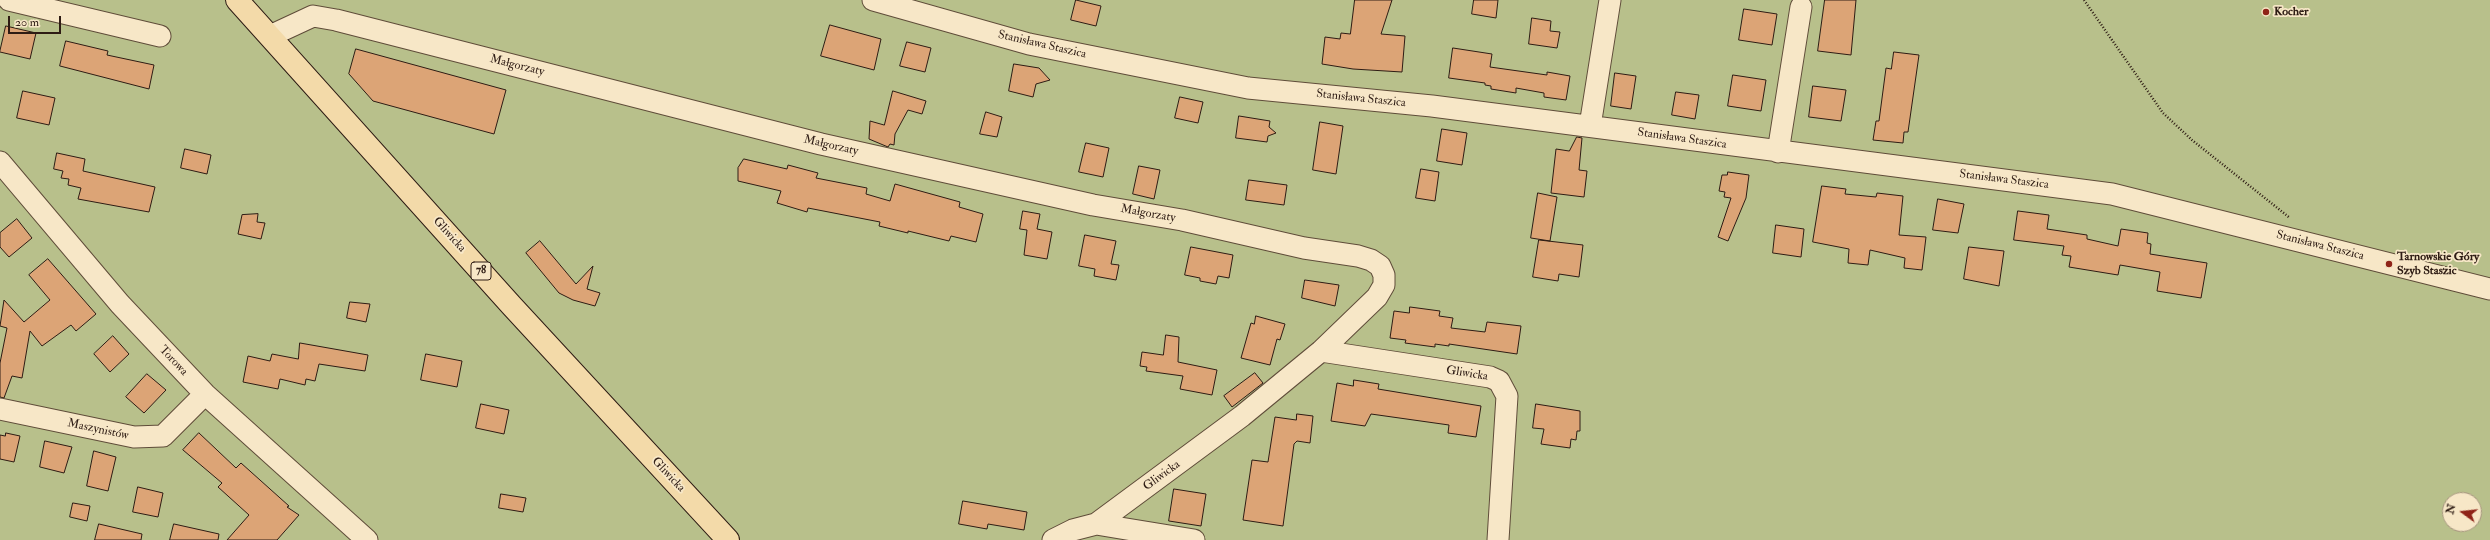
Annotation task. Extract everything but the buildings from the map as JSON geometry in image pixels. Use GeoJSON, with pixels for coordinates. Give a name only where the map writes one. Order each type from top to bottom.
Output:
{"type":"FeatureCollection","features":[{"type":"Feature","properties":{"kind":"main road","name":"Gliwicka"},"geometry":{"type":"LineString","coordinates":[[237,0],[511,305],[728,540]]}},
{"type":"Feature","properties":{"kind":"street"},"geometry":{"type":"LineString","coordinates":[[9,0],[160,36]]}},
{"type":"Feature","properties":{"kind":"street","name":"Stanisława Staszica"},"geometry":{"type":"LineString","coordinates":[[873,0],[1029,44],[1248,88],[1432,106],[1778,152],[2112,194],[2490,289]]}},
{"type":"Feature","properties":{"kind":"street"},"geometry":{"type":"LineString","coordinates":[[1590,126],[1610,0]]}},
{"type":"Feature","properties":{"kind":"street"},"geometry":{"type":"LineString","coordinates":[[1778,152],[1801,7]]}},
{"type":"Feature","properties":{"kind":"street","name":"Małgorzaty"},"geometry":{"type":"LineString","coordinates":[[270,36],[313,16],[336,20],[821,144],[1093,205],[1182,220],[1304,248],[1358,256],[1371,260],[1380,266],[1384,275],[1384,286]]}},
{"type":"Feature","properties":{"kind":"street","name":"Torowa"},"geometry":{"type":"LineString","coordinates":[[0,162],[120,304],[205,394],[367,540]]}},
{"type":"Feature","properties":{"kind":"street","name":"Gliwicka"},"geometry":{"type":"LineString","coordinates":[[1053,540],[1073,530],[1096,524],[1242,416],[1321,351],[1377,297],[1384,286]]}},
{"type":"Feature","properties":{"kind":"street","name":"Gliwicka"},"geometry":{"type":"LineString","coordinates":[[1321,351],[1490,377],[1499,381],[1507,396],[1498,540]]}},
{"type":"Feature","properties":{"kind":"street","name":"Maszynistów"},"geometry":{"type":"LineString","coordinates":[[0,409],[134,438],[163,436],[205,394]]}},
{"type":"Feature","properties":{"kind":"street","name":"Gliwicka"},"geometry":{"type":"LineString","coordinates":[[1096,524],[1194,540]]}},
{"type":"Feature","properties":{"kind":"path"},"geometry":{"type":"LineString","coordinates":[[2084,0],[2163,113],[2192,140],[2300,226],[2302,241]]}},
{"type":"Feature","properties":{"kind":"green space"},"geometry":{"type":"Polygon","coordinates":[[[0,0],[2490,0],[2490,540],[0,540],[0,0]]]}},
{"type":"Feature","properties":{"kind":"place","name":"Kocher"},"geometry":{"type":"Point","coordinates":[2266,12]}},
{"type":"Feature","properties":{"kind":"place","name":"Tarnowskie Góry Szyb Staszic"},"geometry":{"type":"Point","coordinates":[2389,264]}}]}
